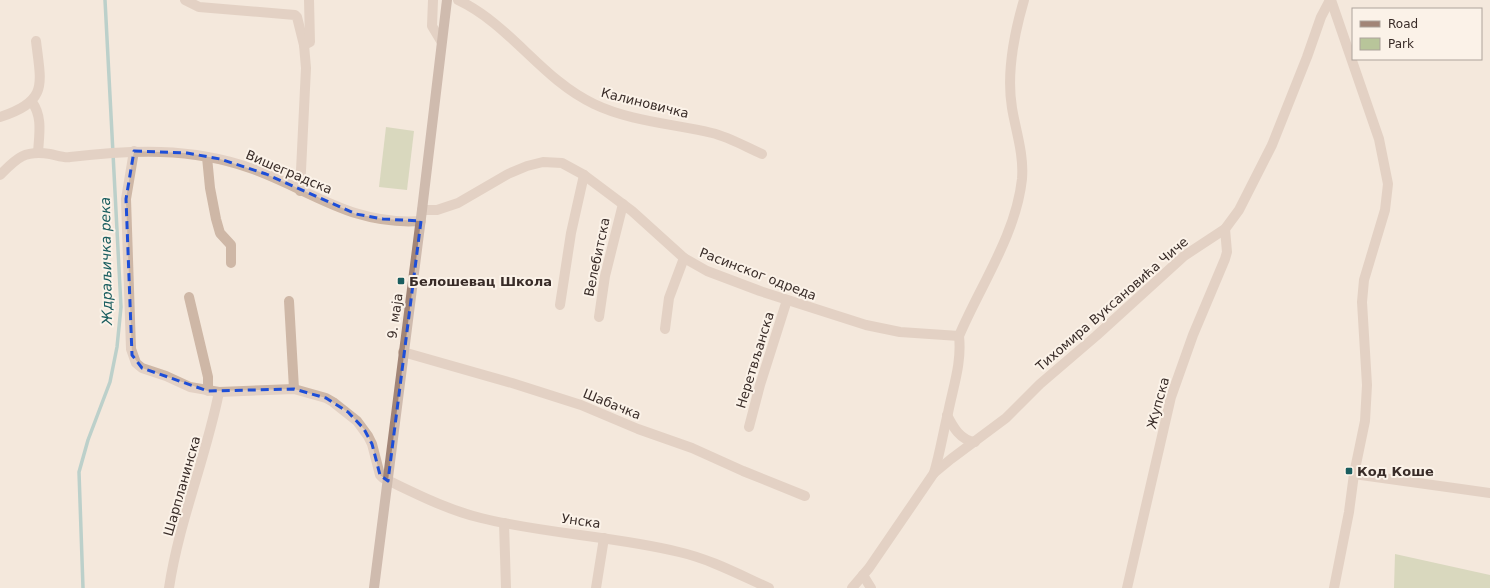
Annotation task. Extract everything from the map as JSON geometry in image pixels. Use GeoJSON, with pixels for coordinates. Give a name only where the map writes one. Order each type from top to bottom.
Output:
{"type":"FeatureCollection","features":[{"type":"Feature","properties":{"kind":"main road","name":"9. маја"},"geometry":{"type":"LineString","coordinates":[[374,588],[421,220],[446,0]]}},
{"type":"Feature","properties":{"kind":"street"},"geometry":{"type":"LineString","coordinates":[[185,0],[199,7],[295,15],[299,19],[304,45],[306,68],[300,191]]}},
{"type":"Feature","properties":{"kind":"street"},"geometry":{"type":"LineString","coordinates":[[304,45],[310,42],[309,0]]}},
{"type":"Feature","properties":{"kind":"street"},"geometry":{"type":"LineString","coordinates":[[433,0],[432,26],[441,41]]}},
{"type":"Feature","properties":{"kind":"street","name":"Калиновичка"},"geometry":{"type":"LineString","coordinates":[[458,0],[474,8],[492,20],[546,70],[571,90],[594,104],[617,112],[722,136],[762,154]]}},
{"type":"Feature","properties":{"kind":"street"},"geometry":{"type":"LineString","coordinates":[[934,473],[945,432],[947,415],[959,364],[959,336],[1003,243],[1015,213],[1020,189],[1022,159],[1012,107],[1010,81],[1016,27],[1024,0]]}},
{"type":"Feature","properties":{"kind":"street"},"geometry":{"type":"LineString","coordinates":[[1330,0],[1378,139],[1388,184],[1387,200],[1367,268],[1364,286],[1362,302],[1367,396],[1364,434],[1354,474],[1349,512],[1334,588]]}},
{"type":"Feature","properties":{"kind":"street","name":"Тихомира Вуксановића Чиче"},"geometry":{"type":"LineString","coordinates":[[855,587],[934,473],[951,458],[1006,418],[1040,384],[1096,336],[1184,256],[1224,229],[1239,210],[1272,145],[1307,58],[1321,17],[1330,0]]}},
{"type":"Feature","properties":{"kind":"street"},"geometry":{"type":"LineString","coordinates":[[0,117],[32,102],[38,92],[41,80],[36,41]]}},
{"type":"Feature","properties":{"kind":"street"},"geometry":{"type":"LineString","coordinates":[[0,175],[17,158],[27,154],[38,153],[39,117],[38,110],[32,102]]}},
{"type":"Feature","properties":{"kind":"street"},"geometry":{"type":"LineString","coordinates":[[134,151],[126,199],[131,349],[136,363],[142,368],[166,376],[190,387],[208,391],[219,392],[294,389],[326,398],[348,412],[368,436],[372,444],[380,475],[388,481]]}},
{"type":"Feature","properties":{"kind":"street","name":"Вишеградска"},"geometry":{"type":"LineString","coordinates":[[38,153],[68,157],[97,153],[134,151],[171,152],[207,157],[249,168],[335,206],[366,216],[402,221],[421,220]]}},
{"type":"Feature","properties":{"kind":"street"},"geometry":{"type":"LineString","coordinates":[[207,157],[210,188],[220,233],[231,245],[230,263]]}},
{"type":"Feature","properties":{"kind":"street","name":"Расинског одреда"},"geometry":{"type":"LineString","coordinates":[[422,210],[438,210],[449,206],[527,166],[555,162],[569,166],[584,175],[623,204],[684,258],[707,271],[787,300],[881,328],[918,334],[959,336]]}},
{"type":"Feature","properties":{"kind":"street"},"geometry":{"type":"LineString","coordinates":[[560,305],[571,233],[584,175]]}},
{"type":"Feature","properties":{"kind":"street","name":"Велебитска"},"geometry":{"type":"LineString","coordinates":[[600,317],[605,276],[623,204]]}},
{"type":"Feature","properties":{"kind":"street","name":"Жупска"},"geometry":{"type":"LineString","coordinates":[[1127,588],[1171,396],[1225,260],[1227,252],[1224,229]]}},
{"type":"Feature","properties":{"kind":"street"},"geometry":{"type":"LineString","coordinates":[[665,329],[669,298],[684,258]]}},
{"type":"Feature","properties":{"kind":"street"},"geometry":{"type":"LineString","coordinates":[[189,297],[208,377],[208,391]]}},
{"type":"Feature","properties":{"kind":"street","name":"Неретвљанска"},"geometry":{"type":"LineString","coordinates":[[749,427],[760,385],[787,300]]}},
{"type":"Feature","properties":{"kind":"street"},"geometry":{"type":"LineString","coordinates":[[289,301],[294,389]]}},
{"type":"Feature","properties":{"kind":"street","name":"Шабачка"},"geometry":{"type":"LineString","coordinates":[[404,352],[512,383],[581,405],[692,448],[805,496]]}},
{"type":"Feature","properties":{"kind":"street","name":"Шарпланинска"},"geometry":{"type":"LineString","coordinates":[[169,588],[180,538],[212,427],[219,392]]}},
{"type":"Feature","properties":{"kind":"street"},"geometry":{"type":"LineString","coordinates":[[947,415],[960,435],[967,441],[974,442]]}},
{"type":"Feature","properties":{"kind":"street"},"geometry":{"type":"LineString","coordinates":[[1354,474],[1490,493]]}},
{"type":"Feature","properties":{"kind":"street","name":"Унска"},"geometry":{"type":"LineString","coordinates":[[388,481],[469,515],[504,523],[604,538],[679,552],[699,558],[770,588]]}},
{"type":"Feature","properties":{"kind":"street"},"geometry":{"type":"LineString","coordinates":[[504,523],[506,588]]}},
{"type":"Feature","properties":{"kind":"street"},"geometry":{"type":"LineString","coordinates":[[596,588],[604,538]]}},
{"type":"Feature","properties":{"kind":"street"},"geometry":{"type":"LineString","coordinates":[[863,575],[871,588]]}},
{"type":"Feature","properties":{"kind":"highlighted area"},"geometry":{"type":"Polygon","coordinates":[[[134,151],[187,153],[220,159],[266,174],[356,214],[383,219],[421,221],[388,481],[380,475],[372,444],[364,429],[348,412],[326,398],[294,389],[208,391],[142,368],[132,355],[126,199],[134,151]]]}},
{"type":"Feature","properties":{"kind":"green space"},"geometry":{"type":"Polygon","coordinates":[[[386,127],[414,131],[407,190],[379,187],[386,127]]]}},
{"type":"Feature","properties":{"kind":"green space"},"geometry":{"type":"Polygon","coordinates":[[[1395,554],[1490,575],[1490,588],[1394,588],[1395,554]]]}},
{"type":"Feature","properties":{"kind":"waterway","name":"Ждраљичка река"},"geometry":{"type":"LineString","coordinates":[[83,588],[79,472],[88,440],[110,382],[117,347],[121,307],[105,0]]}},
{"type":"Feature","properties":{"kind":"place","name":"Белошевац Школа"},"geometry":{"type":"Point","coordinates":[401,281]}},
{"type":"Feature","properties":{"kind":"place","name":"Код Коше"},"geometry":{"type":"Point","coordinates":[1349,471]}}]}
